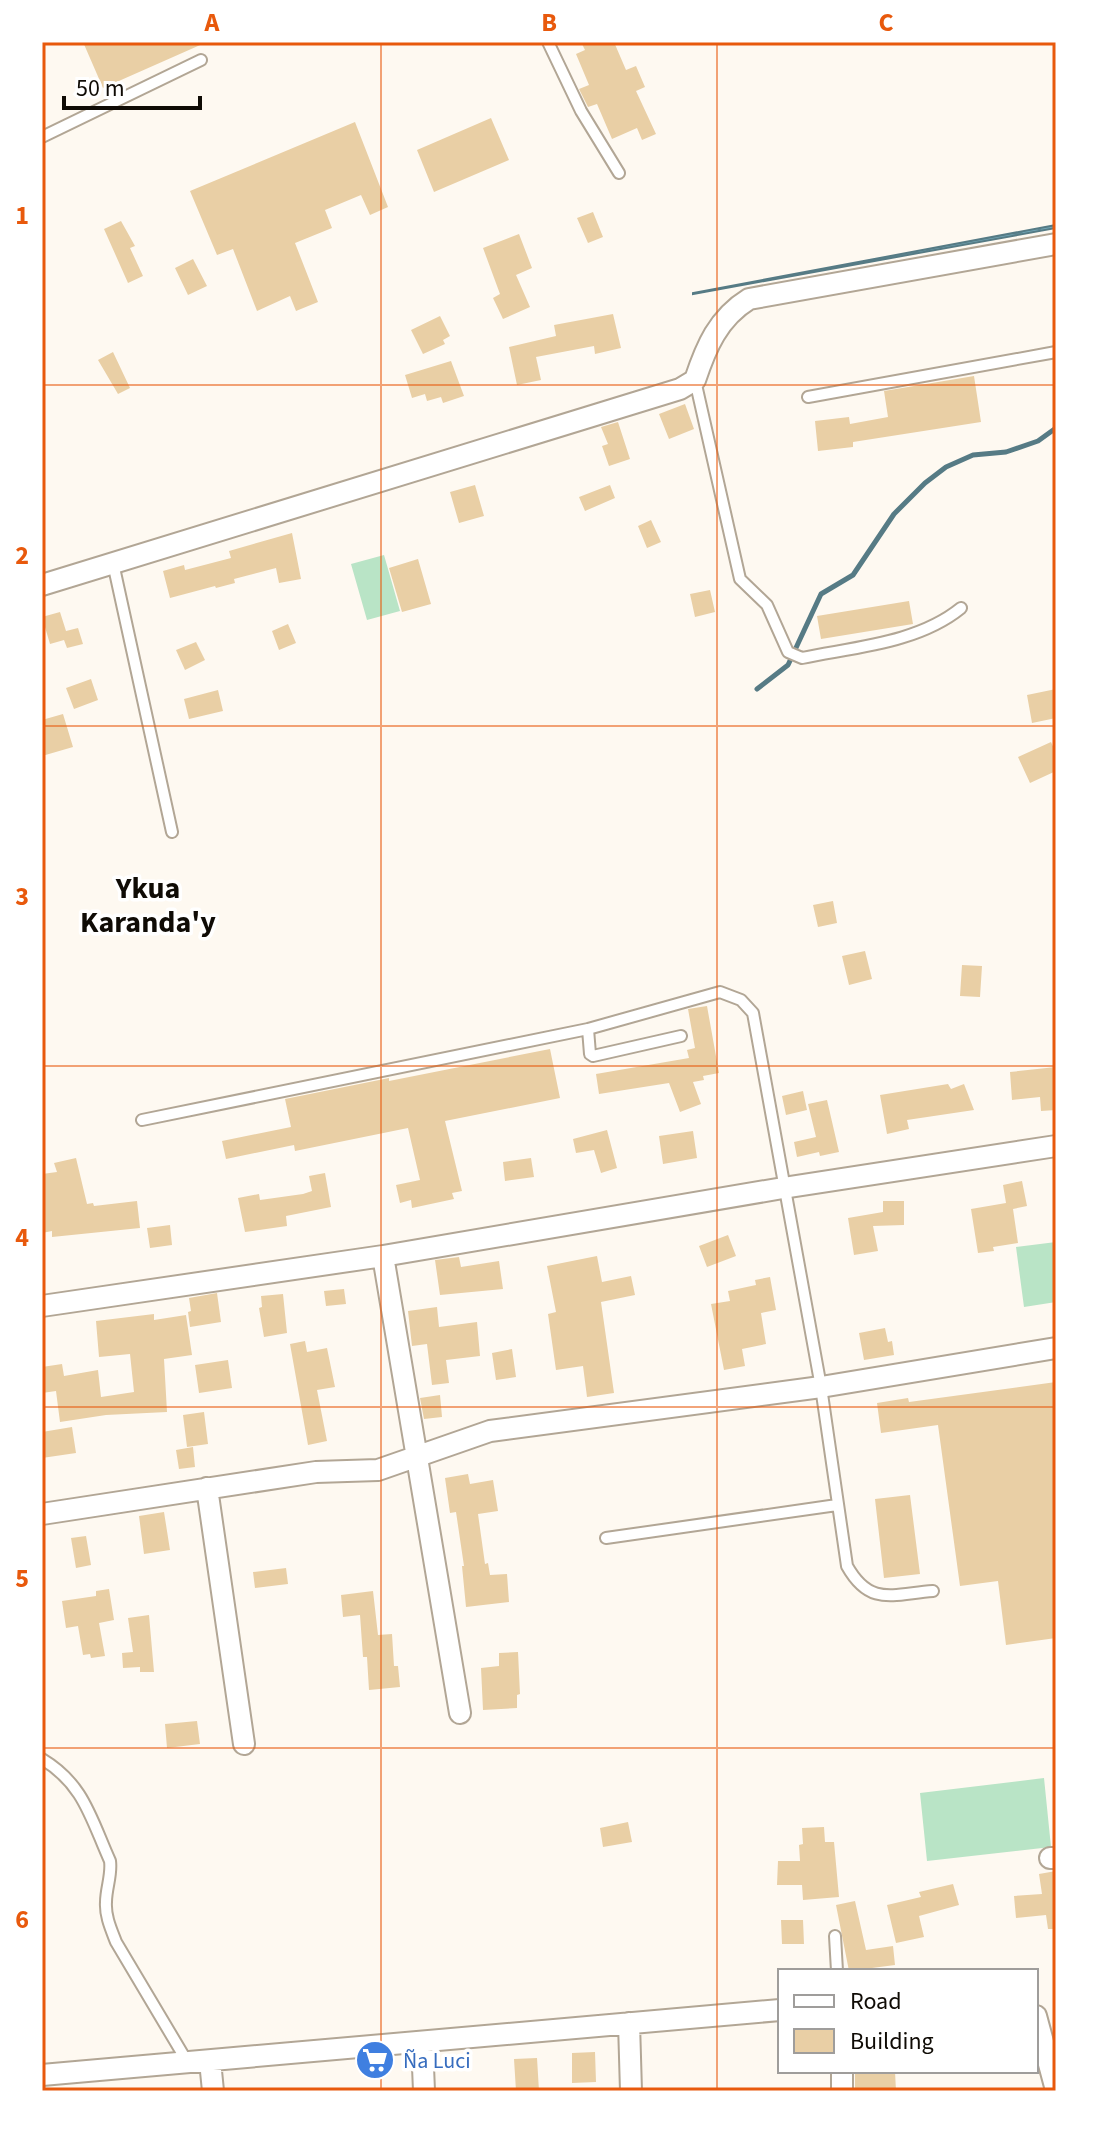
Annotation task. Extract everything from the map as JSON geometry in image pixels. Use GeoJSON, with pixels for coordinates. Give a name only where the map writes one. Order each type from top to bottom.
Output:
{"type":"FeatureCollection","features":[{"type":"Feature","properties":{"kind":"street"},"geometry":{"type":"LineString","coordinates":[[42,585],[680,389],[695,380],[702,355],[721,323],[737,306],[749,299],[1056,244]]}},
{"type":"Feature","properties":{"kind":"street"},"geometry":{"type":"LineString","coordinates":[[42,1306],[383,1256],[783,1188],[1056,1146]]}},
{"type":"Feature","properties":{"kind":"street"},"geometry":{"type":"LineString","coordinates":[[383,1256],[460,1713]]}},
{"type":"Feature","properties":{"kind":"street"},"geometry":{"type":"LineString","coordinates":[[42,1514],[316,1472],[378,1470],[490,1431],[821,1387],[1056,1348]]}},
{"type":"Feature","properties":{"kind":"street"},"geometry":{"type":"LineString","coordinates":[[207,1488],[244,1744]]}},
{"type":"Feature","properties":{"kind":"street"},"geometry":{"type":"LineString","coordinates":[[42,2075],[778,2010]]}},
{"type":"Feature","properties":{"kind":"street"},"geometry":{"type":"LineString","coordinates":[[629,2023],[631,2091]]}},
{"type":"Feature","properties":{"kind":"street"},"geometry":{"type":"LineString","coordinates":[[1038,2023],[1056,2090]]}},
{"type":"Feature","properties":{"kind":"street"},"geometry":{"type":"LineString","coordinates":[[422,2042],[424,2091]]}},
{"type":"Feature","properties":{"kind":"street"},"geometry":{"type":"LineString","coordinates":[[210,2061],[213,2091]]}},
{"type":"Feature","properties":{"kind":"lane"},"geometry":{"type":"LineString","coordinates":[[548,42],[581,111],[619,173]]}},
{"type":"Feature","properties":{"kind":"lane"},"geometry":{"type":"LineString","coordinates":[[42,137],[201,60]]}},
{"type":"Feature","properties":{"kind":"lane"},"geometry":{"type":"LineString","coordinates":[[808,397],[1056,352]]}},
{"type":"Feature","properties":{"kind":"lane"},"geometry":{"type":"LineString","coordinates":[[695,380],[740,579],[767,605],[788,652],[802,658],[901,638],[934,625],[961,608]]}},
{"type":"Feature","properties":{"kind":"lane"},"geometry":{"type":"LineString","coordinates":[[113,563],[172,832]]}},
{"type":"Feature","properties":{"kind":"lane"},"geometry":{"type":"LineString","coordinates":[[142,1120],[588,1029],[720,992],[741,1000],[753,1013],[821,1387],[847,1566],[857,1583],[874,1595],[933,1591]]}},
{"type":"Feature","properties":{"kind":"lane"},"geometry":{"type":"LineString","coordinates":[[588,1029],[590,1054],[593,1056],[681,1036]]}},
{"type":"Feature","properties":{"kind":"lane"},"geometry":{"type":"LineString","coordinates":[[606,1538],[837,1505]]}},
{"type":"Feature","properties":{"kind":"lane"},"geometry":{"type":"LineString","coordinates":[[42,1759],[59,1770],[80,1794],[110,1861],[105,1904],[116,1942],[188,2063]]}},
{"type":"Feature","properties":{"kind":"lane"},"geometry":{"type":"LineString","coordinates":[[835,1936],[837,1969]]}},
{"type":"Feature","properties":{"kind":"green space"},"geometry":{"type":"Polygon","coordinates":[[[384,555],[400,611],[367,620],[351,564],[384,555]]]}},
{"type":"Feature","properties":{"kind":"green space"},"geometry":{"type":"Polygon","coordinates":[[[1056,1242],[1056,1302],[1024,1307],[1016,1247],[1056,1242]]]}},
{"type":"Feature","properties":{"kind":"green space"},"geometry":{"type":"Polygon","coordinates":[[[1044,1778],[1051,1847],[927,1861],[920,1793],[1044,1778]]]}},
{"type":"Feature","properties":{"kind":"water"},"geometry":{"type":"Polygon","coordinates":[[[1056,225],[1056,228],[693,294],[693,293],[1056,225]]]}},
{"type":"Feature","properties":{"kind":"building"},"geometry":{"type":"Polygon","coordinates":[[[83,42],[207,42],[103,88],[83,42]]]}},
{"type":"Feature","properties":{"kind":"building"},"geometry":{"type":"Polygon","coordinates":[[[581,42],[614,42],[626,70],[636,66],[645,87],[636,91],[656,134],[642,140],[637,128],[612,139],[597,104],[588,107],[579,89],[589,85],[576,54],[585,50],[581,42]]]}},
{"type":"Feature","properties":{"kind":"building"},"geometry":{"type":"Polygon","coordinates":[[[491,118],[509,160],[434,192],[417,150],[491,118]]]}},
{"type":"Feature","properties":{"kind":"building"},"geometry":{"type":"Polygon","coordinates":[[[355,122],[388,207],[370,215],[361,195],[325,210],[332,228],[295,243],[318,302],[296,311],[290,296],[257,311],[233,249],[217,255],[190,191],[355,122]]]}},
{"type":"Feature","properties":{"kind":"building"},"geometry":{"type":"Polygon","coordinates":[[[593,212],[603,237],[588,243],[577,218],[593,212]]]}},
{"type":"Feature","properties":{"kind":"building"},"geometry":{"type":"Polygon","coordinates":[[[121,221],[135,246],[130,248],[143,276],[128,283],[104,229],[121,221]]]}},
{"type":"Feature","properties":{"kind":"building"},"geometry":{"type":"Polygon","coordinates":[[[519,234],[532,268],[516,275],[530,307],[503,319],[493,298],[500,294],[483,248],[519,234]]]}},
{"type":"Feature","properties":{"kind":"building"},"geometry":{"type":"Polygon","coordinates":[[[193,259],[207,286],[188,295],[175,268],[193,259]]]}},
{"type":"Feature","properties":{"kind":"building"},"geometry":{"type":"Polygon","coordinates":[[[613,314],[621,348],[595,354],[594,346],[536,357],[541,380],[517,385],[509,347],[556,336],[554,325],[613,314]]]}},
{"type":"Feature","properties":{"kind":"building"},"geometry":{"type":"Polygon","coordinates":[[[440,316],[450,336],[443,340],[445,344],[423,354],[411,330],[440,316]]]}},
{"type":"Feature","properties":{"kind":"building"},"geometry":{"type":"Polygon","coordinates":[[[113,352],[130,388],[118,394],[98,360],[113,352]]]}},
{"type":"Feature","properties":{"kind":"building"},"geometry":{"type":"Polygon","coordinates":[[[451,361],[464,396],[443,403],[441,397],[427,401],[425,394],[412,398],[405,375],[451,361]]]}},
{"type":"Feature","properties":{"kind":"building"},"geometry":{"type":"Polygon","coordinates":[[[974,376],[981,422],[853,442],[853,447],[818,451],[815,421],[849,417],[850,424],[888,417],[884,391],[974,376]]]}},
{"type":"Feature","properties":{"kind":"building"},"geometry":{"type":"Polygon","coordinates":[[[685,404],[694,429],[669,439],[659,414],[685,404]]]}},
{"type":"Feature","properties":{"kind":"building"},"geometry":{"type":"Polygon","coordinates":[[[618,422],[630,459],[609,466],[602,446],[608,444],[601,427],[618,422]]]}},
{"type":"Feature","properties":{"kind":"building"},"geometry":{"type":"Polygon","coordinates":[[[475,485],[484,516],[459,523],[450,492],[475,485]]]}},
{"type":"Feature","properties":{"kind":"building"},"geometry":{"type":"Polygon","coordinates":[[[610,485],[615,498],[585,511],[579,497],[610,485]]]}},
{"type":"Feature","properties":{"kind":"building"},"geometry":{"type":"Polygon","coordinates":[[[651,520],[661,542],[647,548],[638,526],[651,520]]]}},
{"type":"Feature","properties":{"kind":"building"},"geometry":{"type":"Polygon","coordinates":[[[292,533],[301,579],[279,583],[276,568],[234,579],[235,583],[170,598],[163,571],[184,565],[185,570],[231,558],[229,551],[292,533]]]}},
{"type":"Feature","properties":{"kind":"building"},"geometry":{"type":"Polygon","coordinates":[[[418,559],[431,604],[402,612],[389,568],[418,559]]]}},
{"type":"Feature","properties":{"kind":"building"},"geometry":{"type":"Polygon","coordinates":[[[710,590],[715,612],[695,617],[690,594],[710,590]]]}},
{"type":"Feature","properties":{"kind":"building"},"geometry":{"type":"Polygon","coordinates":[[[909,601],[913,624],[821,639],[817,616],[909,601]]]}},
{"type":"Feature","properties":{"kind":"building"},"geometry":{"type":"Polygon","coordinates":[[[60,612],[66,631],[78,628],[83,644],[67,648],[64,640],[50,644],[42,617],[60,612]]]}},
{"type":"Feature","properties":{"kind":"building"},"geometry":{"type":"Polygon","coordinates":[[[288,624],[296,643],[279,650],[272,631],[288,624]]]}},
{"type":"Feature","properties":{"kind":"building"},"geometry":{"type":"Polygon","coordinates":[[[196,642],[205,660],[185,670],[176,650],[196,642]]]}},
{"type":"Feature","properties":{"kind":"building"},"geometry":{"type":"Polygon","coordinates":[[[91,679],[98,700],[74,709],[66,688],[91,679]]]}},
{"type":"Feature","properties":{"kind":"building"},"geometry":{"type":"Polygon","coordinates":[[[1056,689],[1056,718],[1032,723],[1027,695],[1056,689]]]}},
{"type":"Feature","properties":{"kind":"building"},"geometry":{"type":"Polygon","coordinates":[[[218,690],[223,711],[189,719],[184,699],[218,690]]]}},
{"type":"Feature","properties":{"kind":"building"},"geometry":{"type":"Polygon","coordinates":[[[63,714],[73,747],[42,756],[42,720],[63,714]]]}},
{"type":"Feature","properties":{"kind":"building"},"geometry":{"type":"Polygon","coordinates":[[[1051,742],[1056,753],[1056,771],[1030,783],[1018,757],[1051,742]]]}},
{"type":"Feature","properties":{"kind":"building"},"geometry":{"type":"Polygon","coordinates":[[[833,901],[837,923],[818,927],[813,905],[833,901]]]}},
{"type":"Feature","properties":{"kind":"building"},"geometry":{"type":"Polygon","coordinates":[[[865,951],[872,979],[849,985],[842,956],[865,951]]]}},
{"type":"Feature","properties":{"kind":"building"},"geometry":{"type":"Polygon","coordinates":[[[962,965],[982,966],[980,997],[960,996],[962,965]]]}},
{"type":"Feature","properties":{"kind":"building"},"geometry":{"type":"Polygon","coordinates":[[[707,1006],[719,1073],[693,1082],[701,1104],[680,1112],[669,1083],[599,1094],[596,1074],[689,1058],[687,1050],[695,1048],[688,1009],[707,1006]]]}},
{"type":"Feature","properties":{"kind":"building"},"geometry":{"type":"Polygon","coordinates":[[[550,1049],[560,1098],[445,1121],[462,1191],[452,1193],[454,1199],[412,1208],[411,1200],[400,1203],[396,1185],[420,1180],[408,1128],[295,1151],[294,1145],[226,1159],[222,1141],[291,1127],[285,1099],[550,1049]]]}},
{"type":"Feature","properties":{"kind":"building"},"geometry":{"type":"Polygon","coordinates":[[[1056,1067],[1056,1110],[1041,1111],[1040,1097],[1012,1100],[1010,1072],[1056,1067]]]}},
{"type":"Feature","properties":{"kind":"building"},"geometry":{"type":"Polygon","coordinates":[[[948,1084],[951,1089],[964,1084],[974,1110],[907,1120],[909,1129],[887,1134],[880,1095],[948,1084]]]}},
{"type":"Feature","properties":{"kind":"building"},"geometry":{"type":"Polygon","coordinates":[[[803,1091],[807,1110],[786,1115],[782,1096],[803,1091]]]}},
{"type":"Feature","properties":{"kind":"building"},"geometry":{"type":"Polygon","coordinates":[[[827,1100],[839,1152],[797,1157],[794,1142],[816,1137],[808,1104],[827,1100]]]}},
{"type":"Feature","properties":{"kind":"building"},"geometry":{"type":"Polygon","coordinates":[[[607,1130],[617,1168],[601,1173],[594,1150],[576,1153],[573,1139],[607,1130]]]}},
{"type":"Feature","properties":{"kind":"building"},"geometry":{"type":"Polygon","coordinates":[[[693,1131],[697,1158],[663,1164],[659,1136],[693,1131]]]}},
{"type":"Feature","properties":{"kind":"building"},"geometry":{"type":"Polygon","coordinates":[[[76,1158],[87,1204],[93,1203],[94,1206],[137,1201],[140,1228],[52,1237],[52,1231],[42,1233],[42,1174],[57,1172],[54,1163],[76,1158]]]}},
{"type":"Feature","properties":{"kind":"building"},"geometry":{"type":"Polygon","coordinates":[[[531,1158],[534,1177],[505,1181],[503,1162],[531,1158]]]}},
{"type":"Feature","properties":{"kind":"building"},"geometry":{"type":"Polygon","coordinates":[[[325,1173],[331,1207],[286,1216],[287,1226],[245,1232],[238,1198],[259,1194],[260,1200],[303,1194],[312,1191],[309,1176],[325,1173]]]}},
{"type":"Feature","properties":{"kind":"building"},"geometry":{"type":"Polygon","coordinates":[[[1022,1181],[1027,1206],[1013,1209],[1018,1243],[978,1253],[971,1209],[1006,1203],[1003,1185],[1022,1181]]]}},
{"type":"Feature","properties":{"kind":"building"},"geometry":{"type":"Polygon","coordinates":[[[883,1201],[904,1201],[904,1225],[873,1226],[878,1251],[854,1255],[848,1218],[883,1212],[883,1201]]]}},
{"type":"Feature","properties":{"kind":"building"},"geometry":{"type":"Polygon","coordinates":[[[170,1225],[172,1245],[150,1248],[147,1228],[170,1225]]]}},
{"type":"Feature","properties":{"kind":"building"},"geometry":{"type":"Polygon","coordinates":[[[728,1235],[736,1256],[707,1267],[699,1246],[728,1235]]]}},
{"type":"Feature","properties":{"kind":"building"},"geometry":{"type":"Polygon","coordinates":[[[597,1256],[602,1282],[631,1276],[635,1295],[601,1302],[614,1393],[587,1397],[583,1366],[556,1370],[548,1314],[556,1312],[547,1266],[597,1256]]]}},
{"type":"Feature","properties":{"kind":"building"},"geometry":{"type":"Polygon","coordinates":[[[459,1257],[461,1267],[499,1261],[503,1289],[440,1295],[435,1260],[459,1257]]]}},
{"type":"Feature","properties":{"kind":"building"},"geometry":{"type":"Polygon","coordinates":[[[770,1277],[776,1310],[761,1313],[766,1344],[742,1349],[745,1366],[724,1370],[711,1304],[730,1301],[728,1291],[756,1285],[755,1280],[770,1277]]]}},
{"type":"Feature","properties":{"kind":"building"},"geometry":{"type":"Polygon","coordinates":[[[344,1289],[346,1304],[326,1306],[324,1291],[344,1289]]]}},
{"type":"Feature","properties":{"kind":"building"},"geometry":{"type":"Polygon","coordinates":[[[217,1293],[221,1322],[190,1327],[189,1298],[217,1293]]]}},
{"type":"Feature","properties":{"kind":"building"},"geometry":{"type":"Polygon","coordinates":[[[283,1294],[287,1333],[264,1337],[259,1308],[262,1307],[261,1296],[283,1294]]]}},
{"type":"Feature","properties":{"kind":"building"},"geometry":{"type":"Polygon","coordinates":[[[437,1307],[439,1327],[477,1322],[480,1356],[446,1360],[449,1383],[432,1385],[427,1344],[412,1346],[408,1311],[437,1307]]]}},
{"type":"Feature","properties":{"kind":"building"},"geometry":{"type":"Polygon","coordinates":[[[154,1314],[154,1320],[186,1315],[192,1355],[164,1359],[167,1412],[106,1415],[60,1422],[56,1391],[42,1393],[42,1367],[62,1364],[64,1376],[98,1370],[101,1397],[134,1392],[130,1354],[99,1357],[96,1321],[154,1314]]]}},
{"type":"Feature","properties":{"kind":"building"},"geometry":{"type":"Polygon","coordinates":[[[885,1328],[888,1342],[892,1341],[894,1355],[864,1360],[859,1333],[885,1328]]]}},
{"type":"Feature","properties":{"kind":"building"},"geometry":{"type":"Polygon","coordinates":[[[305,1341],[307,1352],[327,1348],[335,1387],[317,1390],[327,1441],[308,1445],[290,1344],[305,1341]]]}},
{"type":"Feature","properties":{"kind":"building"},"geometry":{"type":"Polygon","coordinates":[[[512,1349],[516,1377],[496,1380],[492,1353],[512,1349]]]}},
{"type":"Feature","properties":{"kind":"building"},"geometry":{"type":"Polygon","coordinates":[[[228,1360],[232,1388],[199,1393],[195,1365],[228,1360]]]}},
{"type":"Feature","properties":{"kind":"building"},"geometry":{"type":"Polygon","coordinates":[[[1056,1382],[1056,1638],[1006,1645],[998,1581],[960,1586],[938,1425],[881,1433],[877,1403],[908,1398],[909,1402],[1056,1382]]]}},
{"type":"Feature","properties":{"kind":"building"},"geometry":{"type":"Polygon","coordinates":[[[440,1395],[442,1417],[424,1419],[420,1398],[440,1395]]]}},
{"type":"Feature","properties":{"kind":"building"},"geometry":{"type":"Polygon","coordinates":[[[204,1412],[208,1444],[187,1447],[183,1415],[204,1412]]]}},
{"type":"Feature","properties":{"kind":"building"},"geometry":{"type":"Polygon","coordinates":[[[72,1427],[76,1453],[42,1458],[42,1432],[72,1427]]]}},
{"type":"Feature","properties":{"kind":"building"},"geometry":{"type":"Polygon","coordinates":[[[193,1447],[195,1467],[179,1469],[176,1450],[193,1447]]]}},
{"type":"Feature","properties":{"kind":"building"},"geometry":{"type":"Polygon","coordinates":[[[468,1474],[470,1484],[493,1480],[498,1511],[478,1514],[485,1564],[488,1563],[490,1575],[507,1574],[509,1602],[466,1607],[456,1512],[450,1513],[445,1478],[468,1474]]]}},
{"type":"Feature","properties":{"kind":"building"},"geometry":{"type":"Polygon","coordinates":[[[910,1495],[920,1574],[884,1578],[875,1499],[910,1495]]]}},
{"type":"Feature","properties":{"kind":"building"},"geometry":{"type":"Polygon","coordinates":[[[164,1512],[170,1550],[144,1554],[139,1516],[164,1512]]]}},
{"type":"Feature","properties":{"kind":"building"},"geometry":{"type":"Polygon","coordinates":[[[86,1536],[91,1565],[76,1568],[71,1538],[86,1536]]]}},
{"type":"Feature","properties":{"kind":"building"},"geometry":{"type":"Polygon","coordinates":[[[286,1568],[288,1584],[255,1588],[253,1572],[286,1568]]]}},
{"type":"Feature","properties":{"kind":"building"},"geometry":{"type":"Polygon","coordinates":[[[109,1589],[114,1620],[99,1623],[105,1656],[91,1658],[90,1654],[83,1655],[78,1626],[66,1628],[62,1601],[96,1596],[96,1591],[109,1589]]]}},
{"type":"Feature","properties":{"kind":"building"},"geometry":{"type":"Polygon","coordinates":[[[373,1591],[378,1635],[392,1634],[394,1666],[398,1666],[400,1687],[369,1690],[360,1615],[343,1617],[341,1595],[373,1591]]]}},
{"type":"Feature","properties":{"kind":"building"},"geometry":{"type":"Polygon","coordinates":[[[149,1615],[154,1672],[140,1672],[140,1667],[123,1668],[122,1653],[133,1652],[128,1618],[149,1615]]]}},
{"type":"Feature","properties":{"kind":"building"},"geometry":{"type":"Polygon","coordinates":[[[518,1652],[520,1694],[517,1695],[517,1708],[483,1710],[481,1668],[499,1666],[499,1653],[518,1652]]]}},
{"type":"Feature","properties":{"kind":"building"},"geometry":{"type":"Polygon","coordinates":[[[197,1721],[200,1744],[167,1748],[165,1724],[197,1721]]]}},
{"type":"Feature","properties":{"kind":"building"},"geometry":{"type":"Polygon","coordinates":[[[628,1822],[632,1842],[603,1847],[600,1828],[628,1822]]]}},
{"type":"Feature","properties":{"kind":"building"},"geometry":{"type":"Polygon","coordinates":[[[824,1827],[825,1842],[834,1842],[839,1897],[803,1900],[802,1885],[777,1885],[778,1861],[800,1861],[802,1828],[824,1827]]]}},
{"type":"Feature","properties":{"kind":"building"},"geometry":{"type":"Polygon","coordinates":[[[1056,1871],[1056,1929],[1048,1929],[1046,1915],[1016,1918],[1014,1896],[1042,1894],[1039,1874],[1056,1871]]]}},
{"type":"Feature","properties":{"kind":"building"},"geometry":{"type":"Polygon","coordinates":[[[953,1884],[959,1905],[919,1916],[924,1937],[896,1943],[887,1905],[921,1897],[919,1892],[953,1884]]]}},
{"type":"Feature","properties":{"kind":"building"},"geometry":{"type":"Polygon","coordinates":[[[855,1901],[866,1950],[893,1946],[895,1965],[849,1969],[836,1905],[855,1901]]]}},
{"type":"Feature","properties":{"kind":"building"},"geometry":{"type":"Polygon","coordinates":[[[781,1920],[803,1920],[804,1944],[782,1944],[781,1920]]]}},
{"type":"Feature","properties":{"kind":"building"},"geometry":{"type":"Polygon","coordinates":[[[595,2052],[596,2082],[572,2083],[572,2053],[595,2052]]]}},
{"type":"Feature","properties":{"kind":"building"},"geometry":{"type":"Polygon","coordinates":[[[537,2058],[539,2091],[516,2091],[514,2059],[537,2058]]]}},
{"type":"Feature","properties":{"kind":"building"},"geometry":{"type":"Polygon","coordinates":[[[855,2073],[895,2073],[896,2091],[855,2091],[855,2073]]]}},
{"type":"Feature","properties":{"kind":"waterway"},"geometry":{"type":"LineString","coordinates":[[757,689],[788,665],[821,594],[853,575],[894,514],[925,483],[946,467],[973,455],[1006,452],[1038,441],[1056,428]]}},
{"type":"Feature","properties":{"kind":"place","name":"Ña Luci"},"geometry":{"type":"Point","coordinates":[375,2060]}},
{"type":"Feature","properties":{"kind":"district","name":"Ykua Karanda'y"},"geometry":{"type":"Point","coordinates":[148,905]}}]}
